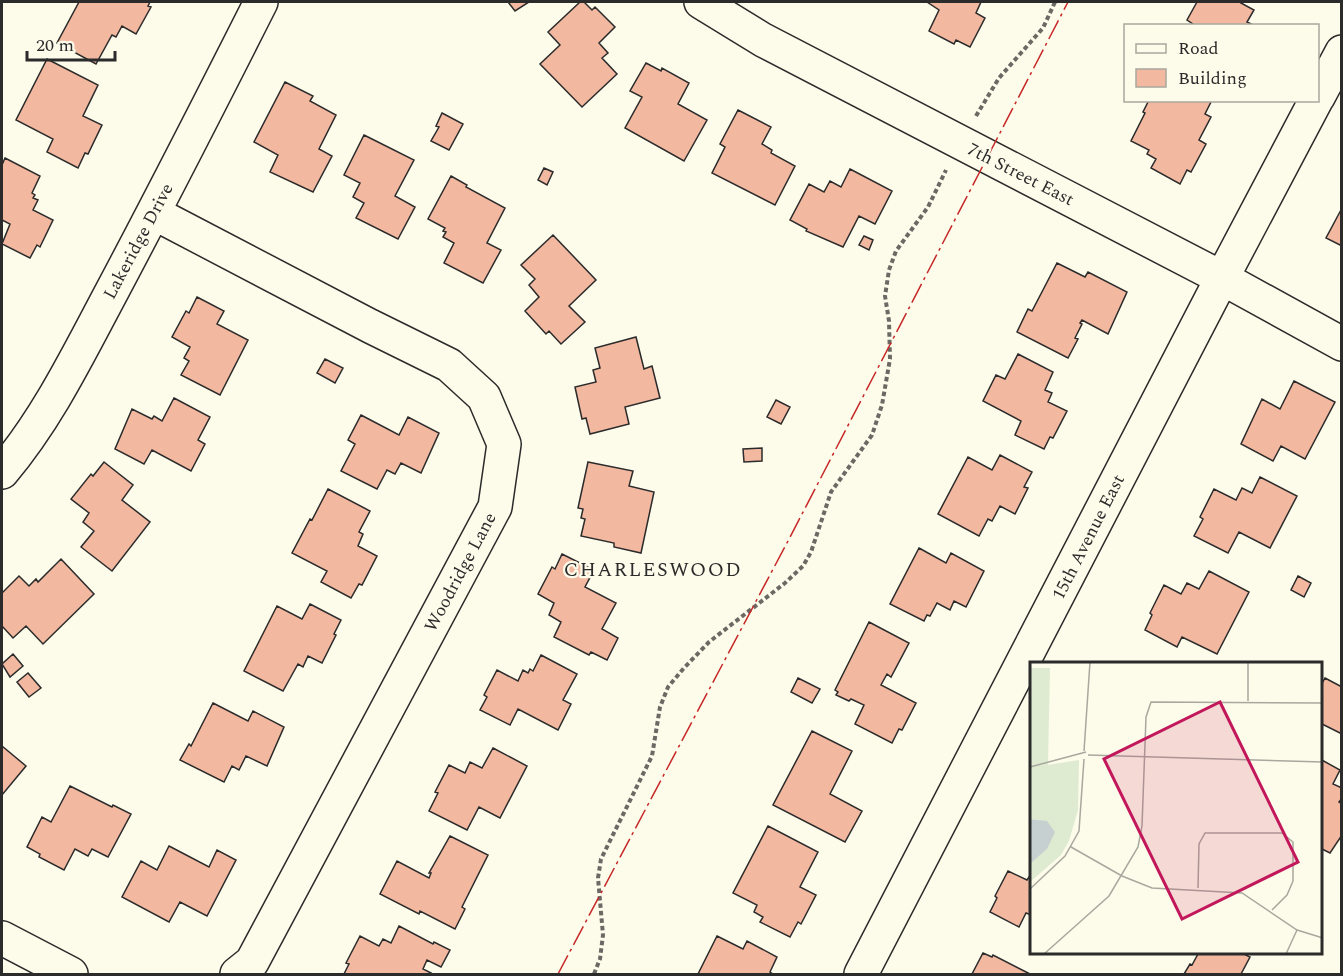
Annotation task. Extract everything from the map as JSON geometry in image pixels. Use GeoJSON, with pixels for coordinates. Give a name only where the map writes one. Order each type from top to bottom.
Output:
{"type":"FeatureCollection","features":[{"type":"Feature","properties":{"kind":"street","name":"Lakeridge Drive"},"geometry":{"type":"LineString","coordinates":[[2,472],[25,444],[70,369],[154,213],[261,2]]}},
{"type":"Feature","properties":{"kind":"street","name":"7th Street East"},"geometry":{"type":"LineString","coordinates":[[701,2],[763,40],[1222,278],[1341,344]]}},
{"type":"Feature","properties":{"kind":"street","name":"15th Avenue East"},"geometry":{"type":"LineString","coordinates":[[1319,95],[1341,52]]}},
{"type":"Feature","properties":{"kind":"street","name":"15th Avenue East"},"geometry":{"type":"LineString","coordinates":[[861,975],[1315,102]]}},
{"type":"Feature","properties":{"kind":"street","name":"Woodridge Lane"},"geometry":{"type":"LineString","coordinates":[[154,213],[449,365],[484,397],[504,444],[495,507],[252,962],[237,975]]}},
{"type":"Feature","properties":{"kind":"street"},"geometry":{"type":"LineString","coordinates":[[2,938],[70,975]]}},
{"type":"Feature","properties":{"kind":"path"},"geometry":{"type":"LineString","coordinates":[[594,975],[600,959],[603,935],[598,878],[601,859],[652,756],[660,708],[668,687],[709,642],[785,583],[803,566],[811,552],[831,492],[872,435],[882,405],[890,359],[889,321],[885,296],[889,270],[896,251],[928,207],[961,143],[999,78],[1043,28],[1055,2]]}},
{"type":"Feature","properties":{"kind":"building"},"geometry":{"type":"Polygon","coordinates":[[[79,2],[150,2],[148,6],[151,7],[136,34],[122,26],[116,37],[112,35],[96,64],[57,43],[79,2]]]}},
{"type":"Feature","properties":{"kind":"building"},"geometry":{"type":"Polygon","coordinates":[[[508,2],[529,2],[515,11],[508,2]]]}},
{"type":"Feature","properties":{"kind":"building"},"geometry":{"type":"Polygon","coordinates":[[[580,2],[584,2],[592,10],[595,7],[615,27],[599,43],[608,53],[602,58],[617,74],[582,107],[540,64],[560,45],[548,32],[580,2]]]}},
{"type":"Feature","properties":{"kind":"building"},"geometry":{"type":"Polygon","coordinates":[[[927,2],[981,2],[976,13],[985,18],[970,47],[956,40],[954,44],[929,31],[939,10],[927,2]]]}},
{"type":"Feature","properties":{"kind":"building"},"geometry":{"type":"Polygon","coordinates":[[[1197,2],[1242,2],[1254,10],[1247,22],[1251,24],[1193,24],[1187,20],[1197,2]]]}},
{"type":"Feature","properties":{"kind":"building"},"geometry":{"type":"Polygon","coordinates":[[[47,59],[98,85],[83,116],[102,125],[88,154],[85,153],[78,168],[47,152],[53,139],[16,120],[47,59]]]}},
{"type":"Feature","properties":{"kind":"building"},"geometry":{"type":"Polygon","coordinates":[[[646,63],[661,71],[662,68],[689,83],[678,104],[707,120],[684,161],[625,128],[642,97],[630,91],[646,63]]]}},
{"type":"Feature","properties":{"kind":"building"},"geometry":{"type":"Polygon","coordinates":[[[285,82],[313,96],[310,101],[336,115],[319,149],[332,156],[313,192],[270,172],[278,155],[254,142],[285,82]]]}},
{"type":"Feature","properties":{"kind":"building"},"geometry":{"type":"Polygon","coordinates":[[[1148,102],[1211,102],[1205,114],[1211,117],[1199,140],[1206,144],[1191,172],[1187,170],[1180,184],[1151,168],[1156,159],[1147,154],[1149,150],[1131,141],[1145,113],[1143,112],[1148,102]]]}},
{"type":"Feature","properties":{"kind":"building"},"geometry":{"type":"Polygon","coordinates":[[[738,110],[771,127],[762,144],[772,150],[771,153],[795,166],[775,205],[712,173],[725,147],[720,144],[738,110]]]}},
{"type":"Feature","properties":{"kind":"building"},"geometry":{"type":"Polygon","coordinates":[[[442,113],[463,124],[449,150],[431,141],[439,127],[436,126],[442,113]]]}},
{"type":"Feature","properties":{"kind":"building"},"geometry":{"type":"Polygon","coordinates":[[[364,135],[414,160],[395,196],[415,207],[398,239],[356,218],[364,203],[353,197],[360,183],[344,175],[364,135]]]}},
{"type":"Feature","properties":{"kind":"building"},"geometry":{"type":"Polygon","coordinates":[[[5,158],[40,176],[32,193],[35,195],[33,198],[38,200],[33,210],[53,220],[40,247],[37,245],[30,258],[2,244],[10,224],[2,220],[2,165],[5,158]]]}},
{"type":"Feature","properties":{"kind":"building"},"geometry":{"type":"Polygon","coordinates":[[[544,168],[553,172],[547,185],[538,180],[544,168]]]}},
{"type":"Feature","properties":{"kind":"building"},"geometry":{"type":"Polygon","coordinates":[[[850,169],[892,191],[875,224],[859,216],[843,247],[806,231],[807,229],[790,220],[809,184],[824,192],[830,181],[841,187],[850,169]]]}},
{"type":"Feature","properties":{"kind":"building"},"geometry":{"type":"Polygon","coordinates":[[[451,176],[467,185],[466,187],[505,208],[487,243],[501,250],[483,283],[444,263],[454,243],[443,237],[446,232],[443,231],[445,228],[428,219],[451,176]]]}},
{"type":"Feature","properties":{"kind":"building"},"geometry":{"type":"Polygon","coordinates":[[[1342,208],[1342,246],[1326,238],[1342,208]]]}},
{"type":"Feature","properties":{"kind":"building"},"geometry":{"type":"Polygon","coordinates":[[[553,235],[596,280],[569,306],[585,322],[561,344],[549,331],[546,334],[525,311],[539,297],[529,285],[535,279],[521,265],[553,235]]]}},
{"type":"Feature","properties":{"kind":"building"},"geometry":{"type":"Polygon","coordinates":[[[864,236],[873,240],[869,250],[859,245],[864,236]]]}},
{"type":"Feature","properties":{"kind":"building"},"geometry":{"type":"Polygon","coordinates":[[[1057,263],[1085,277],[1088,272],[1127,292],[1108,334],[1082,320],[1075,338],[1078,339],[1068,358],[1017,332],[1028,309],[1032,311],[1057,263]]]}},
{"type":"Feature","properties":{"kind":"building"},"geometry":{"type":"Polygon","coordinates":[[[197,297],[224,311],[217,324],[248,340],[220,395],[181,375],[189,361],[184,358],[190,347],[172,337],[186,311],[189,313],[197,297]]]}},
{"type":"Feature","properties":{"kind":"building"},"geometry":{"type":"Polygon","coordinates":[[[636,337],[644,369],[652,366],[660,398],[625,407],[629,424],[590,434],[586,418],[582,419],[575,387],[596,382],[593,370],[600,368],[595,348],[636,337]]]}},
{"type":"Feature","properties":{"kind":"building"},"geometry":{"type":"Polygon","coordinates":[[[1018,354],[1053,372],[1045,390],[1052,393],[1048,402],[1067,411],[1053,438],[1050,437],[1044,449],[1015,435],[1021,421],[983,401],[996,375],[1005,379],[1018,354]]]}},
{"type":"Feature","properties":{"kind":"building"},"geometry":{"type":"Polygon","coordinates":[[[325,359],[343,368],[335,383],[317,373],[325,359]]]}},
{"type":"Feature","properties":{"kind":"building"},"geometry":{"type":"Polygon","coordinates":[[[1294,381],[1335,402],[1305,459],[1281,446],[1273,461],[1241,444],[1262,399],[1280,409],[1294,381]]]}},
{"type":"Feature","properties":{"kind":"building"},"geometry":{"type":"Polygon","coordinates":[[[174,398],[210,417],[198,440],[205,444],[191,471],[152,450],[144,464],[115,449],[132,409],[152,419],[154,416],[162,421],[174,398]]]}},
{"type":"Feature","properties":{"kind":"building"},"geometry":{"type":"Polygon","coordinates":[[[776,400],[790,407],[781,424],[767,417],[776,400]]]}},
{"type":"Feature","properties":{"kind":"building"},"geometry":{"type":"Polygon","coordinates":[[[361,415],[399,435],[408,417],[439,433],[421,473],[401,463],[395,474],[387,470],[377,489],[341,471],[355,444],[348,440],[361,415]]]}},
{"type":"Feature","properties":{"kind":"building"},"geometry":{"type":"Polygon","coordinates":[[[762,448],[762,461],[744,462],[743,449],[762,448]]]}},
{"type":"Feature","properties":{"kind":"building"},"geometry":{"type":"Polygon","coordinates":[[[1000,455],[1032,472],[1024,487],[1028,488],[1015,514],[1000,506],[992,521],[988,519],[979,536],[938,514],[968,457],[992,470],[1000,455]]]}},
{"type":"Feature","properties":{"kind":"building"},"geometry":{"type":"Polygon","coordinates":[[[104,462],[133,485],[122,500],[150,522],[112,571],[81,547],[94,531],[83,522],[89,513],[71,499],[104,462]]]}},
{"type":"Feature","properties":{"kind":"building"},"geometry":{"type":"Polygon","coordinates":[[[588,462],[633,471],[629,486],[654,492],[641,553],[614,547],[614,543],[581,536],[585,519],[581,518],[583,509],[578,508],[588,462]]]}},
{"type":"Feature","properties":{"kind":"building"},"geometry":{"type":"Polygon","coordinates":[[[1260,477],[1297,496],[1270,548],[1239,532],[1228,553],[1194,536],[1203,519],[1200,517],[1214,489],[1236,500],[1242,488],[1252,493],[1260,477]]]}},
{"type":"Feature","properties":{"kind":"building"},"geometry":{"type":"Polygon","coordinates":[[[328,489],[370,511],[359,532],[363,534],[358,546],[377,556],[362,585],[359,584],[351,598],[321,582],[327,571],[292,553],[328,489]]]}},
{"type":"Feature","properties":{"kind":"building"},"geometry":{"type":"Polygon","coordinates":[[[919,548],[946,563],[951,553],[984,571],[966,607],[954,601],[950,610],[937,603],[930,616],[927,615],[924,621],[890,604],[919,548]]]}},
{"type":"Feature","properties":{"kind":"building"},"geometry":{"type":"Polygon","coordinates":[[[562,554],[594,570],[585,587],[616,603],[602,629],[618,638],[607,660],[591,652],[589,655],[554,637],[561,622],[549,615],[554,603],[538,594],[552,567],[555,569],[562,554]]]}},
{"type":"Feature","properties":{"kind":"building"},"geometry":{"type":"Polygon","coordinates":[[[61,559],[94,594],[43,644],[26,626],[13,638],[2,626],[2,593],[19,576],[29,586],[36,579],[38,582],[61,559]]]}},
{"type":"Feature","properties":{"kind":"building"},"geometry":{"type":"Polygon","coordinates":[[[1209,571],[1249,592],[1217,654],[1182,637],[1177,647],[1145,630],[1152,615],[1150,613],[1164,585],[1181,594],[1187,583],[1199,589],[1209,571]]]}},
{"type":"Feature","properties":{"kind":"building"},"geometry":{"type":"Polygon","coordinates":[[[1298,576],[1311,583],[1304,597],[1291,590],[1298,576]]]}},
{"type":"Feature","properties":{"kind":"building"},"geometry":{"type":"Polygon","coordinates":[[[310,604],[341,620],[322,663],[308,656],[303,667],[298,664],[283,691],[244,671],[277,606],[302,619],[310,604]]]}},
{"type":"Feature","properties":{"kind":"building"},"geometry":{"type":"Polygon","coordinates":[[[869,622],[909,643],[891,677],[887,674],[881,685],[916,703],[902,730],[899,729],[892,743],[855,724],[864,705],[836,695],[838,692],[835,690],[869,622]]]}},
{"type":"Feature","properties":{"kind":"building"},"geometry":{"type":"Polygon","coordinates":[[[13,654],[23,666],[10,677],[2,664],[13,654]]]}},
{"type":"Feature","properties":{"kind":"building"},"geometry":{"type":"Polygon","coordinates":[[[541,655],[577,674],[563,700],[571,704],[558,730],[518,709],[510,725],[480,710],[487,697],[484,695],[497,670],[518,681],[523,670],[528,673],[530,669],[533,671],[541,655]]]}},
{"type":"Feature","properties":{"kind":"building"},"geometry":{"type":"Polygon","coordinates":[[[28,673],[41,688],[29,697],[17,682],[28,673]]]}},
{"type":"Feature","properties":{"kind":"building"},"geometry":{"type":"Polygon","coordinates":[[[798,678],[820,689],[812,703],[791,692],[798,678]]]}},
{"type":"Feature","properties":{"kind":"building"},"geometry":{"type":"Polygon","coordinates":[[[1325,678],[1342,687],[1342,734],[1322,724],[1322,683],[1325,678]]]}},
{"type":"Feature","properties":{"kind":"building"},"geometry":{"type":"Polygon","coordinates":[[[213,703],[248,721],[253,711],[284,727],[267,766],[246,756],[239,770],[232,766],[224,782],[180,760],[189,744],[191,746],[213,703]]]}},
{"type":"Feature","properties":{"kind":"building"},"geometry":{"type":"Polygon","coordinates":[[[812,731],[852,751],[830,794],[862,811],[845,842],[773,805],[812,731]]]}},
{"type":"Feature","properties":{"kind":"building"},"geometry":{"type":"Polygon","coordinates":[[[2,746],[26,766],[2,795],[2,746]]]}},
{"type":"Feature","properties":{"kind":"building"},"geometry":{"type":"Polygon","coordinates":[[[493,748],[527,766],[500,818],[479,807],[467,830],[429,811],[438,793],[435,792],[449,765],[465,773],[470,762],[482,768],[493,748]]]}},
{"type":"Feature","properties":{"kind":"building"},"geometry":{"type":"Polygon","coordinates":[[[1322,760],[1340,770],[1333,784],[1342,788],[1342,798],[1339,802],[1342,804],[1342,835],[1330,853],[1322,849],[1322,760]]]}},
{"type":"Feature","properties":{"kind":"building"},"geometry":{"type":"Polygon","coordinates":[[[70,786],[131,814],[108,857],[92,849],[88,856],[75,849],[64,870],[39,857],[40,854],[27,847],[42,817],[51,822],[70,786]]]}},
{"type":"Feature","properties":{"kind":"building"},"geometry":{"type":"Polygon","coordinates":[[[768,826],[818,852],[800,887],[816,895],[801,924],[798,922],[790,937],[760,922],[763,917],[754,912],[757,905],[733,893],[768,826]]]}},
{"type":"Feature","properties":{"kind":"building"},"geometry":{"type":"Polygon","coordinates":[[[450,836],[488,855],[462,907],[465,909],[455,929],[380,894],[397,861],[429,878],[431,873],[429,873],[450,836]]]}},
{"type":"Feature","properties":{"kind":"building"},"geometry":{"type":"Polygon","coordinates":[[[169,846],[209,867],[217,850],[236,860],[207,916],[180,902],[169,922],[122,897],[141,861],[157,870],[169,846]]]}},
{"type":"Feature","properties":{"kind":"building"},"geometry":{"type":"Polygon","coordinates":[[[1008,871],[1027,880],[1030,876],[1030,915],[1026,913],[1019,927],[990,912],[997,898],[995,896],[1008,871]]]}},
{"type":"Feature","properties":{"kind":"building"},"geometry":{"type":"Polygon","coordinates":[[[399,926],[433,944],[434,942],[450,950],[441,967],[427,960],[423,969],[430,974],[344,974],[349,964],[346,963],[360,936],[379,946],[383,939],[391,943],[399,926]]]}},
{"type":"Feature","properties":{"kind":"building"},"geometry":{"type":"Polygon","coordinates":[[[717,936],[743,949],[747,941],[777,957],[770,972],[773,974],[698,974],[717,936]]]}},
{"type":"Feature","properties":{"kind":"building"},"geometry":{"type":"Polygon","coordinates":[[[983,953],[992,957],[993,955],[1030,974],[972,974],[983,953]]]}},
{"type":"Feature","properties":{"kind":"building"},"geometry":{"type":"Polygon","coordinates":[[[1197,955],[1246,955],[1250,957],[1241,974],[1184,974],[1190,964],[1192,965],[1197,955]]]}},
{"type":"Feature","properties":{"kind":"power"},"geometry":{"type":"LineString","coordinates":[[558,974],[788,541],[1068,2]]}},
{"type":"Feature","properties":{"kind":"district","name":"CHARLESWOOD"},"geometry":{"type":"Point","coordinates":[653,569]}}]}
